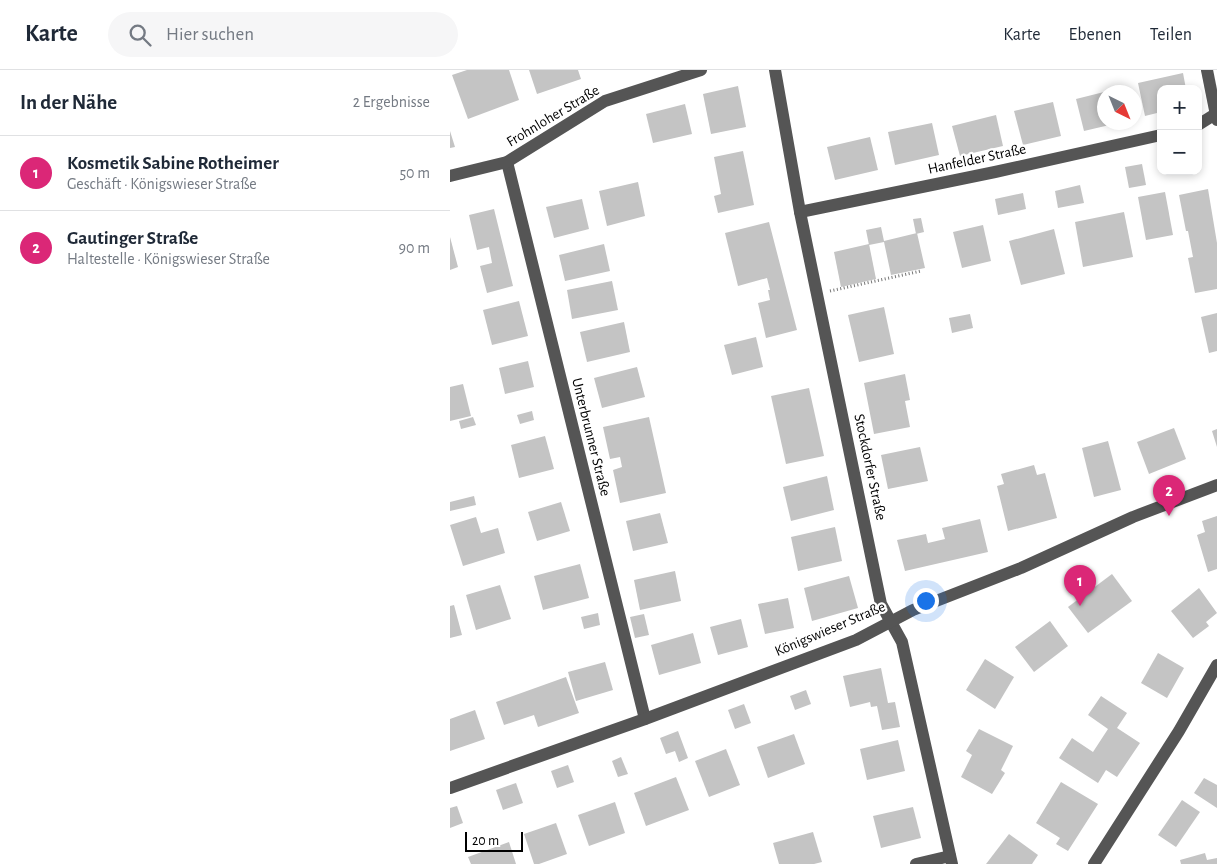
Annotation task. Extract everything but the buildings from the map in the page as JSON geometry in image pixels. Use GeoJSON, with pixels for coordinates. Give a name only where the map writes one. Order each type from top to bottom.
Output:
{"type":"FeatureCollection","features":[{"type":"Feature","properties":{"kind":"street","name":"Frohnloher Straße"},"geometry":{"type":"LineString","coordinates":[[450,176],[507,162],[605,101],[701,70]]}},
{"type":"Feature","properties":{"kind":"street","name":"Stockdorfer Straße"},"geometry":{"type":"LineString","coordinates":[[775,70],[800,212],[881,604],[902,642],[951,860]]}},
{"type":"Feature","properties":{"kind":"street"},"geometry":{"type":"LineString","coordinates":[[1202,123],[1217,116],[1207,70]]}},
{"type":"Feature","properties":{"kind":"street","name":"Hanfelder Straße"},"geometry":{"type":"LineString","coordinates":[[800,212],[995,172],[1157,136]]}},
{"type":"Feature","properties":{"kind":"street","name":"Unterbrunner Straße"},"geometry":{"type":"LineString","coordinates":[[507,162],[644,719]]}},
{"type":"Feature","properties":{"kind":"street","name":"Königswieser Straße"},"geometry":{"type":"LineString","coordinates":[[450,788],[644,719],[856,640],[913,610],[1021,568],[1133,517],[1217,484]]}},
{"type":"Feature","properties":{"kind":"street"},"geometry":{"type":"LineString","coordinates":[[1094,864],[1179,731],[1217,665]]}},
{"type":"Feature","properties":{"kind":"street"},"geometry":{"type":"LineString","coordinates":[[916,864],[951,860]]}},
{"type":"Feature","properties":{"kind":"path"},"geometry":{"type":"LineString","coordinates":[[817,294],[921,270]]}},
{"type":"Feature","properties":{"kind":"place","name":"Gautinger Straße"},"geometry":{"type":"Point","coordinates":[1169,516]}},
{"type":"Feature","properties":{"kind":"place","name":"Kosmetik Sabine Rotheimer"},"geometry":{"type":"Point","coordinates":[1080,606]}}]}
